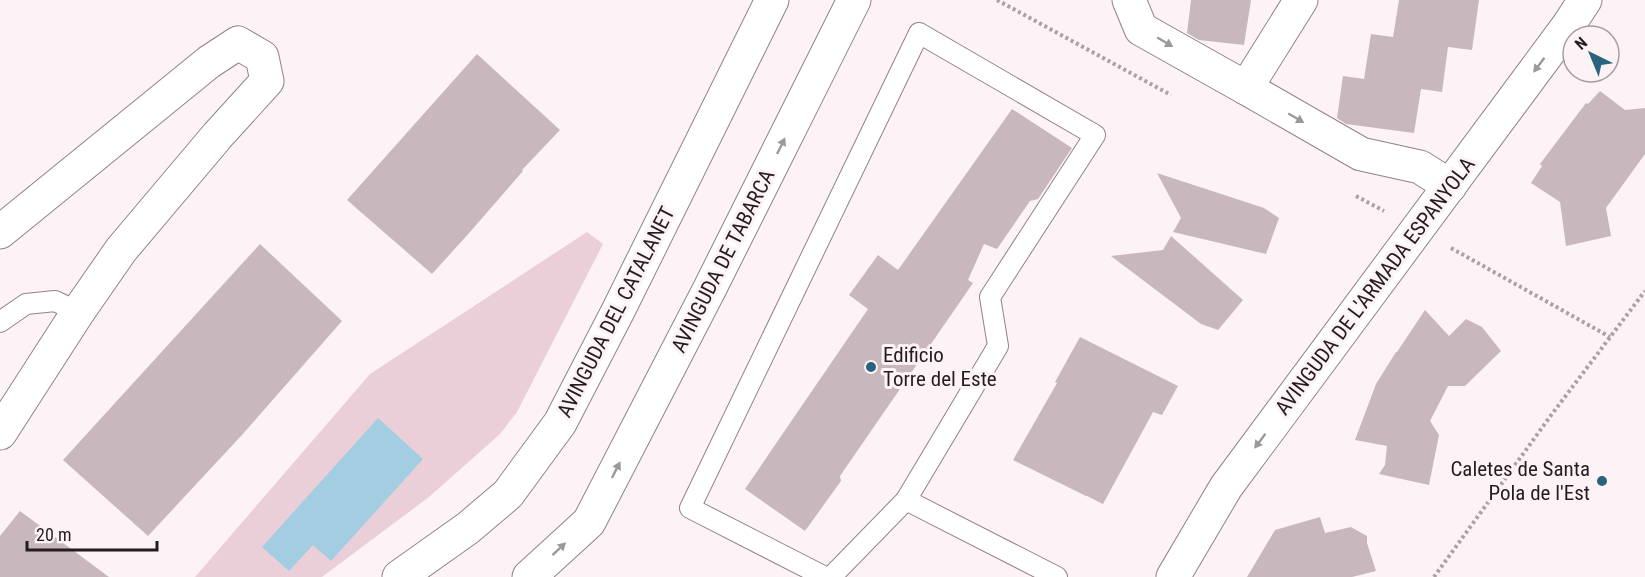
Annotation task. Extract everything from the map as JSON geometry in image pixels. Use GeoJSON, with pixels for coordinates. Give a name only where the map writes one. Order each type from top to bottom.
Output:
{"type":"FeatureCollection","features":[{"type":"Feature","properties":{"kind":"street","name":"AVINGUDA DEL CATALANET"},"geometry":{"type":"LineString","coordinates":[[399,577],[468,528],[508,494],[560,423],[772,0]]}},
{"type":"Feature","properties":{"kind":"street","name":"AVINGUDA DE TABARCA"},"geometry":{"type":"LineString","coordinates":[[529,577],[589,522],[710,288],[854,0]]}},
{"type":"Feature","properties":{"kind":"street"},"geometry":{"type":"LineString","coordinates":[[1129,0],[1141,29],[1361,154],[1420,167],[1450,186]]}},
{"type":"Feature","properties":{"kind":"street"},"geometry":{"type":"LineString","coordinates":[[1246,88],[1301,0]]}},
{"type":"Feature","properties":{"kind":"street","name":"AVINGUDA DE L'ARMADA ESPANYOLA"},"geometry":{"type":"LineString","coordinates":[[1173,577],[1226,487],[1585,0]]}},
{"type":"Feature","properties":{"kind":"street"},"geometry":{"type":"LineString","coordinates":[[0,232],[209,62],[238,43],[262,57],[267,81],[121,250],[0,433]]}},
{"type":"Feature","properties":{"kind":"lane"},"geometry":{"type":"LineString","coordinates":[[825,577],[690,508],[919,33],[1095,135],[990,297],[998,346],[906,500],[831,577]]}},
{"type":"Feature","properties":{"kind":"lane"},"geometry":{"type":"LineString","coordinates":[[0,322],[26,304],[55,301],[78,312]]}},
{"type":"Feature","properties":{"kind":"lane"},"geometry":{"type":"LineString","coordinates":[[906,500],[1057,577]]}},
{"type":"Feature","properties":{"kind":"path"},"geometry":{"type":"LineString","coordinates":[[1434,577],[1552,414],[1645,291]]}},
{"type":"Feature","properties":{"kind":"shaded area"},"geometry":{"type":"Polygon","coordinates":[[[587,232],[603,244],[517,412],[500,434],[429,497],[322,577],[195,577],[370,374],[587,232]]]}},
{"type":"Feature","properties":{"kind":"water"},"geometry":{"type":"Polygon","coordinates":[[[378,418],[423,459],[331,561],[313,545],[289,571],[262,547],[378,418]]]}},
{"type":"Feature","properties":{"kind":"building"},"geometry":{"type":"Polygon","coordinates":[[[1191,0],[1251,0],[1244,45],[1199,40],[1187,33],[1191,0]]]}},
{"type":"Feature","properties":{"kind":"building"},"geometry":{"type":"Polygon","coordinates":[[[1399,0],[1479,0],[1472,50],[1448,47],[1442,92],[1421,89],[1414,133],[1346,124],[1337,118],[1343,76],[1364,79],[1371,34],[1393,37],[1399,0]]]}},
{"type":"Feature","properties":{"kind":"building"},"geometry":{"type":"Polygon","coordinates":[[[477,54],[560,130],[522,170],[432,274],[347,200],[477,54]]]}},
{"type":"Feature","properties":{"kind":"building"},"geometry":{"type":"Polygon","coordinates":[[[1600,91],[1625,110],[1645,108],[1645,154],[1606,208],[1611,236],[1566,246],[1560,202],[1531,183],[1542,166],[1540,164],[1586,103],[1588,104],[1600,91]]]}},
{"type":"Feature","properties":{"kind":"building","name":"Edificio Torre del Este"},"geometry":{"type":"Polygon","coordinates":[[[1012,109],[1072,148],[1038,199],[1030,201],[997,249],[984,244],[968,280],[973,283],[840,476],[841,481],[805,531],[745,489],[868,309],[849,295],[878,255],[898,270],[1012,109]]]}},
{"type":"Feature","properties":{"kind":"building"},"geometry":{"type":"Polygon","coordinates":[[[1157,173],[1264,208],[1279,218],[1266,254],[1173,232],[1181,218],[1157,173]]]}},
{"type":"Feature","properties":{"kind":"building"},"geometry":{"type":"Polygon","coordinates":[[[1171,236],[1243,300],[1218,330],[1201,324],[1111,256],[1163,250],[1171,236]]]}},
{"type":"Feature","properties":{"kind":"building"},"geometry":{"type":"Polygon","coordinates":[[[260,244],[342,321],[241,436],[148,536],[63,460],[260,244]]]}},
{"type":"Feature","properties":{"kind":"building"},"geometry":{"type":"Polygon","coordinates":[[[1425,310],[1449,336],[1466,319],[1482,327],[1501,351],[1465,386],[1448,386],[1430,421],[1439,435],[1429,485],[1379,474],[1385,465],[1387,446],[1355,440],[1376,384],[1425,310]]]}},
{"type":"Feature","properties":{"kind":"building"},"geometry":{"type":"Polygon","coordinates":[[[1080,337],[1178,386],[1162,415],[1153,412],[1103,504],[1013,460],[1057,383],[1055,382],[1080,337]]]}},
{"type":"Feature","properties":{"kind":"building"},"geometry":{"type":"Polygon","coordinates":[[[20,511],[109,577],[0,577],[0,536],[20,511]]]}},
{"type":"Feature","properties":{"kind":"building"},"geometry":{"type":"Polygon","coordinates":[[[1320,517],[1325,533],[1351,527],[1367,536],[1376,571],[1352,577],[1247,577],[1275,530],[1320,517]]]}},
{"type":"Feature","properties":{"kind":"place","name":"Edificio Torre del Este"},"geometry":{"type":"Point","coordinates":[871,367]}},
{"type":"Feature","properties":{"kind":"place","name":"Caletes de Santa Pola de l'Est"},"geometry":{"type":"Point","coordinates":[1602,481]}}]}
